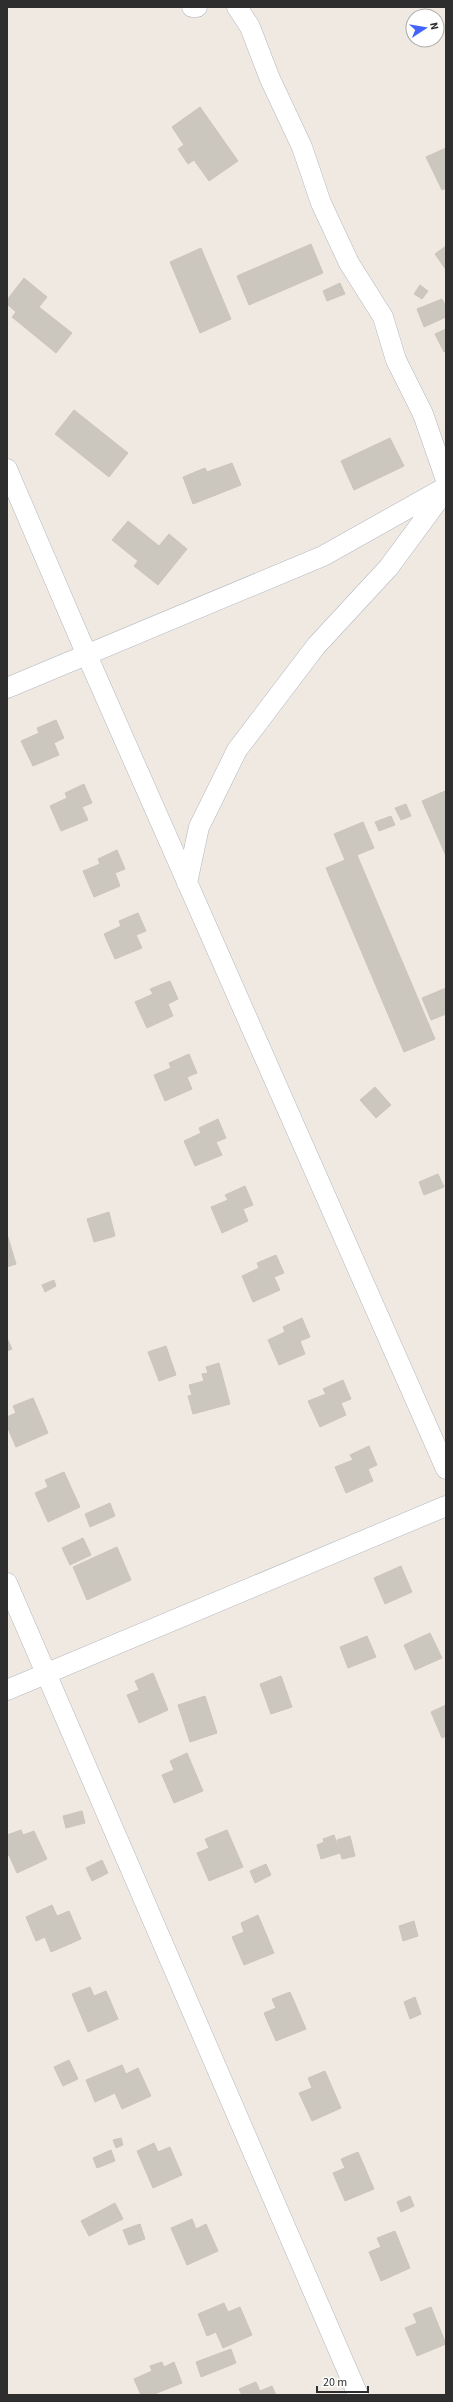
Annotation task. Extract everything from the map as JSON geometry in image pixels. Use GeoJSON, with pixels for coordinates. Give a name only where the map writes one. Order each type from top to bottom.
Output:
{"type":"FeatureCollection","features":[{"type":"Feature","properties":{"kind":"street"},"geometry":{"type":"LineString","coordinates":[[192,7],[197,7]]}},
{"type":"Feature","properties":{"kind":"street"},"geometry":{"type":"LineString","coordinates":[[237,7],[250,28],[270,79],[305,154],[321,203],[349,263],[383,317],[394,353],[423,414],[446,480]]}},
{"type":"Feature","properties":{"kind":"street"},"geometry":{"type":"LineString","coordinates":[[7,469],[86,653],[446,1469]]}},
{"type":"Feature","properties":{"kind":"street"},"geometry":{"type":"LineString","coordinates":[[7,688],[86,653],[323,556],[446,488]]}},
{"type":"Feature","properties":{"kind":"street"},"geometry":{"type":"LineString","coordinates":[[187,883],[199,827],[237,750],[316,646],[389,567],[446,488]]}},
{"type":"Feature","properties":{"kind":"street"},"geometry":{"type":"LineString","coordinates":[[7,1690],[446,1506]]}},
{"type":"Feature","properties":{"kind":"street"},"geometry":{"type":"LineString","coordinates":[[7,1583],[358,2395]]}},
{"type":"Feature","properties":{"kind":"building"},"geometry":{"type":"Polygon","coordinates":[[[200,107],[238,161],[209,181],[194,160],[188,164],[178,149],[184,145],[172,127],[200,107]]]}},
{"type":"Feature","properties":{"kind":"building"},"geometry":{"type":"Polygon","coordinates":[[[446,148],[446,188],[442,190],[426,157],[446,148]]]}},
{"type":"Feature","properties":{"kind":"building"},"geometry":{"type":"Polygon","coordinates":[[[311,244],[323,273],[249,305],[237,276],[311,244]]]}},
{"type":"Feature","properties":{"kind":"building"},"geometry":{"type":"Polygon","coordinates":[[[446,246],[446,270],[435,254],[446,246]]]}},
{"type":"Feature","properties":{"kind":"building"},"geometry":{"type":"Polygon","coordinates":[[[201,248],[231,319],[200,333],[170,262],[201,248]]]}},
{"type":"Feature","properties":{"kind":"building"},"geometry":{"type":"Polygon","coordinates":[[[24,278],[47,297],[39,307],[72,333],[56,353],[12,317],[16,312],[7,304],[7,300],[24,278]]]}},
{"type":"Feature","properties":{"kind":"building"},"geometry":{"type":"Polygon","coordinates":[[[340,283],[345,294],[327,301],[323,291],[340,283]]]}},
{"type":"Feature","properties":{"kind":"building"},"geometry":{"type":"Polygon","coordinates":[[[420,285],[428,291],[422,299],[414,294],[420,285]]]}},
{"type":"Feature","properties":{"kind":"building"},"geometry":{"type":"Polygon","coordinates":[[[442,299],[446,307],[446,317],[424,327],[417,309],[442,299]]]}},
{"type":"Feature","properties":{"kind":"building"},"geometry":{"type":"Polygon","coordinates":[[[446,329],[446,351],[444,352],[435,334],[446,329]]]}},
{"type":"Feature","properties":{"kind":"building"},"geometry":{"type":"Polygon","coordinates":[[[74,410],[128,453],[109,477],[55,434],[74,410]]]}},
{"type":"Feature","properties":{"kind":"building"},"geometry":{"type":"Polygon","coordinates":[[[390,438],[404,466],[354,490],[341,461],[390,438]]]}},
{"type":"Feature","properties":{"kind":"building"},"geometry":{"type":"Polygon","coordinates":[[[232,463],[241,485],[193,504],[183,477],[205,468],[207,472],[232,463]]]}},
{"type":"Feature","properties":{"kind":"building"},"geometry":{"type":"Polygon","coordinates":[[[128,521],[159,546],[169,534],[187,549],[158,585],[134,566],[138,561],[112,540],[128,521]]]}},
{"type":"Feature","properties":{"kind":"building"},"geometry":{"type":"Polygon","coordinates":[[[56,720],[64,738],[54,743],[59,755],[33,766],[21,741],[39,733],[37,728],[56,720]]]}},
{"type":"Feature","properties":{"kind":"building"},"geometry":{"type":"Polygon","coordinates":[[[84,784],[92,803],[82,807],[88,820],[61,831],[50,806],[67,798],[65,793],[84,784]]]}},
{"type":"Feature","properties":{"kind":"building"},"geometry":{"type":"Polygon","coordinates":[[[445,791],[446,793],[446,856],[422,801],[445,791]]]}},
{"type":"Feature","properties":{"kind":"building"},"geometry":{"type":"Polygon","coordinates":[[[406,804],[411,816],[401,820],[395,808],[406,804]]]}},
{"type":"Feature","properties":{"kind":"building"},"geometry":{"type":"Polygon","coordinates":[[[391,816],[395,825],[379,831],[375,822],[391,816]]]}},
{"type":"Feature","properties":{"kind":"building"},"geometry":{"type":"Polygon","coordinates":[[[363,822],[374,848],[357,855],[435,1039],[404,1052],[326,868],[345,860],[334,834],[363,822]]]}},
{"type":"Feature","properties":{"kind":"building"},"geometry":{"type":"Polygon","coordinates":[[[117,850],[125,869],[115,873],[120,886],[94,897],[83,871],[100,864],[98,859],[117,850]]]}},
{"type":"Feature","properties":{"kind":"building"},"geometry":{"type":"Polygon","coordinates":[[[138,913],[146,931],[136,935],[142,948],[115,959],[104,934],[121,926],[119,921],[138,913]]]}},
{"type":"Feature","properties":{"kind":"building"},"geometry":{"type":"Polygon","coordinates":[[[170,981],[178,999],[168,1004],[173,1016],[147,1028],[135,1002],[153,994],[150,989],[170,981]]]}},
{"type":"Feature","properties":{"kind":"building"},"geometry":{"type":"Polygon","coordinates":[[[446,988],[446,1014],[431,1020],[422,998],[446,988]]]}},
{"type":"Feature","properties":{"kind":"building"},"geometry":{"type":"Polygon","coordinates":[[[189,1054],[197,1073],[187,1077],[192,1089],[165,1101],[154,1075],[171,1068],[169,1063],[189,1054]]]}},
{"type":"Feature","properties":{"kind":"building"},"geometry":{"type":"Polygon","coordinates":[[[375,1087],[391,1105],[376,1118],[360,1100],[375,1087]]]}},
{"type":"Feature","properties":{"kind":"building"},"geometry":{"type":"Polygon","coordinates":[[[218,1119],[226,1138],[216,1142],[222,1155],[195,1166],[184,1141],[201,1133],[199,1128],[218,1119]]]}},
{"type":"Feature","properties":{"kind":"building"},"geometry":{"type":"Polygon","coordinates":[[[438,1174],[444,1187],[424,1195],[419,1182],[438,1174]]]}},
{"type":"Feature","properties":{"kind":"building"},"geometry":{"type":"Polygon","coordinates":[[[245,1186],[253,1205],[243,1209],[248,1221],[222,1233],[211,1207],[228,1200],[225,1195],[245,1186]]]}},
{"type":"Feature","properties":{"kind":"building"},"geometry":{"type":"Polygon","coordinates":[[[109,1212],[115,1236],[94,1242],[87,1219],[109,1212]]]}},
{"type":"Feature","properties":{"kind":"building"},"geometry":{"type":"Polygon","coordinates":[[[7,1234],[16,1264],[7,1267],[7,1234]]]}},
{"type":"Feature","properties":{"kind":"building"},"geometry":{"type":"Polygon","coordinates":[[[276,1255],[284,1273],[274,1277],[280,1290],[253,1302],[242,1276],[259,1268],[257,1263],[276,1255]]]}},
{"type":"Feature","properties":{"kind":"building"},"geometry":{"type":"Polygon","coordinates":[[[54,1280],[56,1286],[45,1292],[42,1285],[54,1280]]]}},
{"type":"Feature","properties":{"kind":"building"},"geometry":{"type":"Polygon","coordinates":[[[302,1318],[310,1337],[300,1341],[305,1354],[279,1365],[268,1340],[285,1332],[283,1327],[302,1318]]]}},
{"type":"Feature","properties":{"kind":"building"},"geometry":{"type":"Polygon","coordinates":[[[7,1338],[12,1349],[7,1351],[7,1338]]]}},
{"type":"Feature","properties":{"kind":"building"},"geometry":{"type":"Polygon","coordinates":[[[166,1346],[176,1375],[159,1381],[148,1352],[166,1346]]]}},
{"type":"Feature","properties":{"kind":"building"},"geometry":{"type":"Polygon","coordinates":[[[219,1363],[230,1404],[193,1414],[188,1396],[192,1395],[189,1385],[204,1381],[202,1374],[208,1373],[206,1367],[219,1363]]]}},
{"type":"Feature","properties":{"kind":"building"},"geometry":{"type":"Polygon","coordinates":[[[343,1380],[351,1399],[341,1403],[346,1415],[320,1427],[308,1401],[326,1394],[323,1389],[343,1380]]]}},
{"type":"Feature","properties":{"kind":"building"},"geometry":{"type":"Polygon","coordinates":[[[33,1398],[48,1433],[16,1447],[7,1426],[7,1417],[16,1413],[13,1406],[33,1398]]]}},
{"type":"Feature","properties":{"kind":"building"},"geometry":{"type":"Polygon","coordinates":[[[369,1446],[377,1465],[368,1469],[373,1481],[346,1493],[335,1467],[353,1460],[350,1455],[369,1446]]]}},
{"type":"Feature","properties":{"kind":"building"},"geometry":{"type":"Polygon","coordinates":[[[64,1472],[80,1507],[48,1522],[35,1493],[48,1487],[45,1480],[64,1472]]]}},
{"type":"Feature","properties":{"kind":"building"},"geometry":{"type":"Polygon","coordinates":[[[110,1503],[115,1516],[90,1527],[85,1514],[110,1503]]]}},
{"type":"Feature","properties":{"kind":"building"},"geometry":{"type":"Polygon","coordinates":[[[83,1538],[91,1555],[70,1565],[62,1548],[83,1538]]]}},
{"type":"Feature","properties":{"kind":"building"},"geometry":{"type":"Polygon","coordinates":[[[117,1547],[131,1580],[87,1600],[73,1567],[117,1547]]]}},
{"type":"Feature","properties":{"kind":"building"},"geometry":{"type":"Polygon","coordinates":[[[401,1566],[412,1592],[385,1604],[374,1578],[401,1566]]]}},
{"type":"Feature","properties":{"kind":"building"},"geometry":{"type":"Polygon","coordinates":[[[430,1633],[442,1658],[415,1670],[404,1645],[430,1633]]]}},
{"type":"Feature","properties":{"kind":"building"},"geometry":{"type":"Polygon","coordinates":[[[367,1636],[376,1657],[348,1668],[340,1647],[367,1636]]]}},
{"type":"Feature","properties":{"kind":"building"},"geometry":{"type":"Polygon","coordinates":[[[153,1673],[168,1710],[139,1723],[127,1695],[139,1690],[135,1681],[153,1673]]]}},
{"type":"Feature","properties":{"kind":"building"},"geometry":{"type":"Polygon","coordinates":[[[281,1676],[292,1707],[271,1714],[260,1684],[281,1676]]]}},
{"type":"Feature","properties":{"kind":"building"},"geometry":{"type":"Polygon","coordinates":[[[205,1696],[217,1733],[190,1742],[178,1705],[205,1696]]]}},
{"type":"Feature","properties":{"kind":"building"},"geometry":{"type":"Polygon","coordinates":[[[446,1705],[446,1736],[442,1738],[431,1712],[446,1705]]]}},
{"type":"Feature","properties":{"kind":"building"},"geometry":{"type":"Polygon","coordinates":[[[187,1753],[203,1791],[174,1803],[162,1775],[174,1770],[170,1761],[187,1753]]]}},
{"type":"Feature","properties":{"kind":"building"},"geometry":{"type":"Polygon","coordinates":[[[82,1811],[85,1823],[66,1828],[63,1816],[82,1811]]]}},
{"type":"Feature","properties":{"kind":"building"},"geometry":{"type":"Polygon","coordinates":[[[21,1830],[23,1835],[34,1831],[47,1859],[17,1873],[9,1855],[7,1856],[7,1835],[21,1830]]]}},
{"type":"Feature","properties":{"kind":"building"},"geometry":{"type":"Polygon","coordinates":[[[227,1830],[243,1867],[209,1881],[197,1853],[209,1848],[205,1839],[227,1830]]]}},
{"type":"Feature","properties":{"kind":"building"},"geometry":{"type":"Polygon","coordinates":[[[334,1835],[340,1853],[321,1859],[317,1845],[324,1842],[323,1839],[334,1835]]]}},
{"type":"Feature","properties":{"kind":"building"},"geometry":{"type":"Polygon","coordinates":[[[350,1836],[355,1856],[342,1859],[337,1840],[350,1836]]]}},
{"type":"Feature","properties":{"kind":"building"},"geometry":{"type":"Polygon","coordinates":[[[102,1860],[108,1873],[92,1881],[86,1868],[102,1860]]]}},
{"type":"Feature","properties":{"kind":"building"},"geometry":{"type":"Polygon","coordinates":[[[266,1864],[271,1875],[255,1883],[250,1871],[266,1864]]]}},
{"type":"Feature","properties":{"kind":"building"},"geometry":{"type":"Polygon","coordinates":[[[52,1905],[57,1916],[69,1911],[81,1939],[51,1952],[45,1937],[36,1941],[26,1917],[52,1905]]]}},
{"type":"Feature","properties":{"kind":"building"},"geometry":{"type":"Polygon","coordinates":[[[258,1915],[274,1953],[244,1965],[232,1937],[244,1932],[241,1923],[258,1915]]]}},
{"type":"Feature","properties":{"kind":"building"},"geometry":{"type":"Polygon","coordinates":[[[414,1921],[418,1936],[403,1941],[399,1926],[414,1921]]]}},
{"type":"Feature","properties":{"kind":"building"},"geometry":{"type":"Polygon","coordinates":[[[90,1987],[94,1996],[106,1991],[118,2019],[88,2032],[72,1994],[90,1987]]]}},
{"type":"Feature","properties":{"kind":"building"},"geometry":{"type":"Polygon","coordinates":[[[290,1992],[306,2029],[276,2041],[264,2013],[276,2008],[272,1999],[290,1992]]]}},
{"type":"Feature","properties":{"kind":"building"},"geometry":{"type":"Polygon","coordinates":[[[415,1997],[421,2014],[410,2019],[404,2002],[415,1997]]]}},
{"type":"Feature","properties":{"kind":"building"},"geometry":{"type":"Polygon","coordinates":[[[69,2060],[78,2079],[63,2086],[54,2067],[69,2060]]]}},
{"type":"Feature","properties":{"kind":"building"},"geometry":{"type":"Polygon","coordinates":[[[122,2065],[126,2074],[138,2068],[151,2096],[122,2109],[115,2093],[95,2102],[86,2080],[122,2065]]]}},
{"type":"Feature","properties":{"kind":"building"},"geometry":{"type":"Polygon","coordinates":[[[325,2071],[341,2108],[312,2121],[299,2093],[312,2088],[308,2078],[325,2071]]]}},
{"type":"Feature","properties":{"kind":"building"},"geometry":{"type":"Polygon","coordinates":[[[121,2138],[123,2145],[116,2148],[113,2140],[121,2138]]]}},
{"type":"Feature","properties":{"kind":"building"},"geometry":{"type":"Polygon","coordinates":[[[154,2143],[158,2152],[170,2147],[182,2175],[153,2188],[137,2151],[154,2143]]]}},
{"type":"Feature","properties":{"kind":"building"},"geometry":{"type":"Polygon","coordinates":[[[111,2150],[115,2161],[97,2168],[93,2158],[111,2150]]]}},
{"type":"Feature","properties":{"kind":"building"},"geometry":{"type":"Polygon","coordinates":[[[358,2152],[374,2189],[345,2201],[333,2173],[345,2168],[341,2159],[358,2152]]]}},
{"type":"Feature","properties":{"kind":"building"},"geometry":{"type":"Polygon","coordinates":[[[410,2196],[414,2206],[401,2212],[397,2202],[410,2196]]]}},
{"type":"Feature","properties":{"kind":"building"},"geometry":{"type":"Polygon","coordinates":[[[115,2203],[123,2219],[89,2236],[81,2221],[115,2203]]]}},
{"type":"Feature","properties":{"kind":"building"},"geometry":{"type":"Polygon","coordinates":[[[192,2219],[196,2229],[206,2224],[218,2251],[187,2265],[171,2228],[192,2219]]]}},
{"type":"Feature","properties":{"kind":"building"},"geometry":{"type":"Polygon","coordinates":[[[140,2224],[145,2239],[129,2245],[123,2230],[140,2224]]]}},
{"type":"Feature","properties":{"kind":"building"},"geometry":{"type":"Polygon","coordinates":[[[395,2231],[410,2268],[381,2281],[369,2252],[381,2247],[377,2238],[395,2231]]]}},
{"type":"Feature","properties":{"kind":"building"},"geometry":{"type":"Polygon","coordinates":[[[224,2303],[228,2312],[240,2307],[252,2335],[223,2348],[216,2332],[207,2336],[198,2314],[224,2303]]]}},
{"type":"Feature","properties":{"kind":"building"},"geometry":{"type":"Polygon","coordinates":[[[431,2307],[446,2344],[417,2356],[405,2328],[417,2323],[413,2314],[431,2307]]]}},
{"type":"Feature","properties":{"kind":"building"},"geometry":{"type":"Polygon","coordinates":[[[231,2349],[236,2363],[201,2377],[196,2362],[231,2349]]]}},
{"type":"Feature","properties":{"kind":"building"},"geometry":{"type":"Polygon","coordinates":[[[162,2362],[164,2367],[174,2362],[182,2383],[152,2395],[141,2395],[134,2379],[152,2371],[150,2366],[162,2362]]]}},
{"type":"Feature","properties":{"kind":"building"},"geometry":{"type":"Polygon","coordinates":[[[256,2382],[260,2391],[272,2386],[276,2395],[242,2395],[239,2389],[256,2382]]]}}]}
